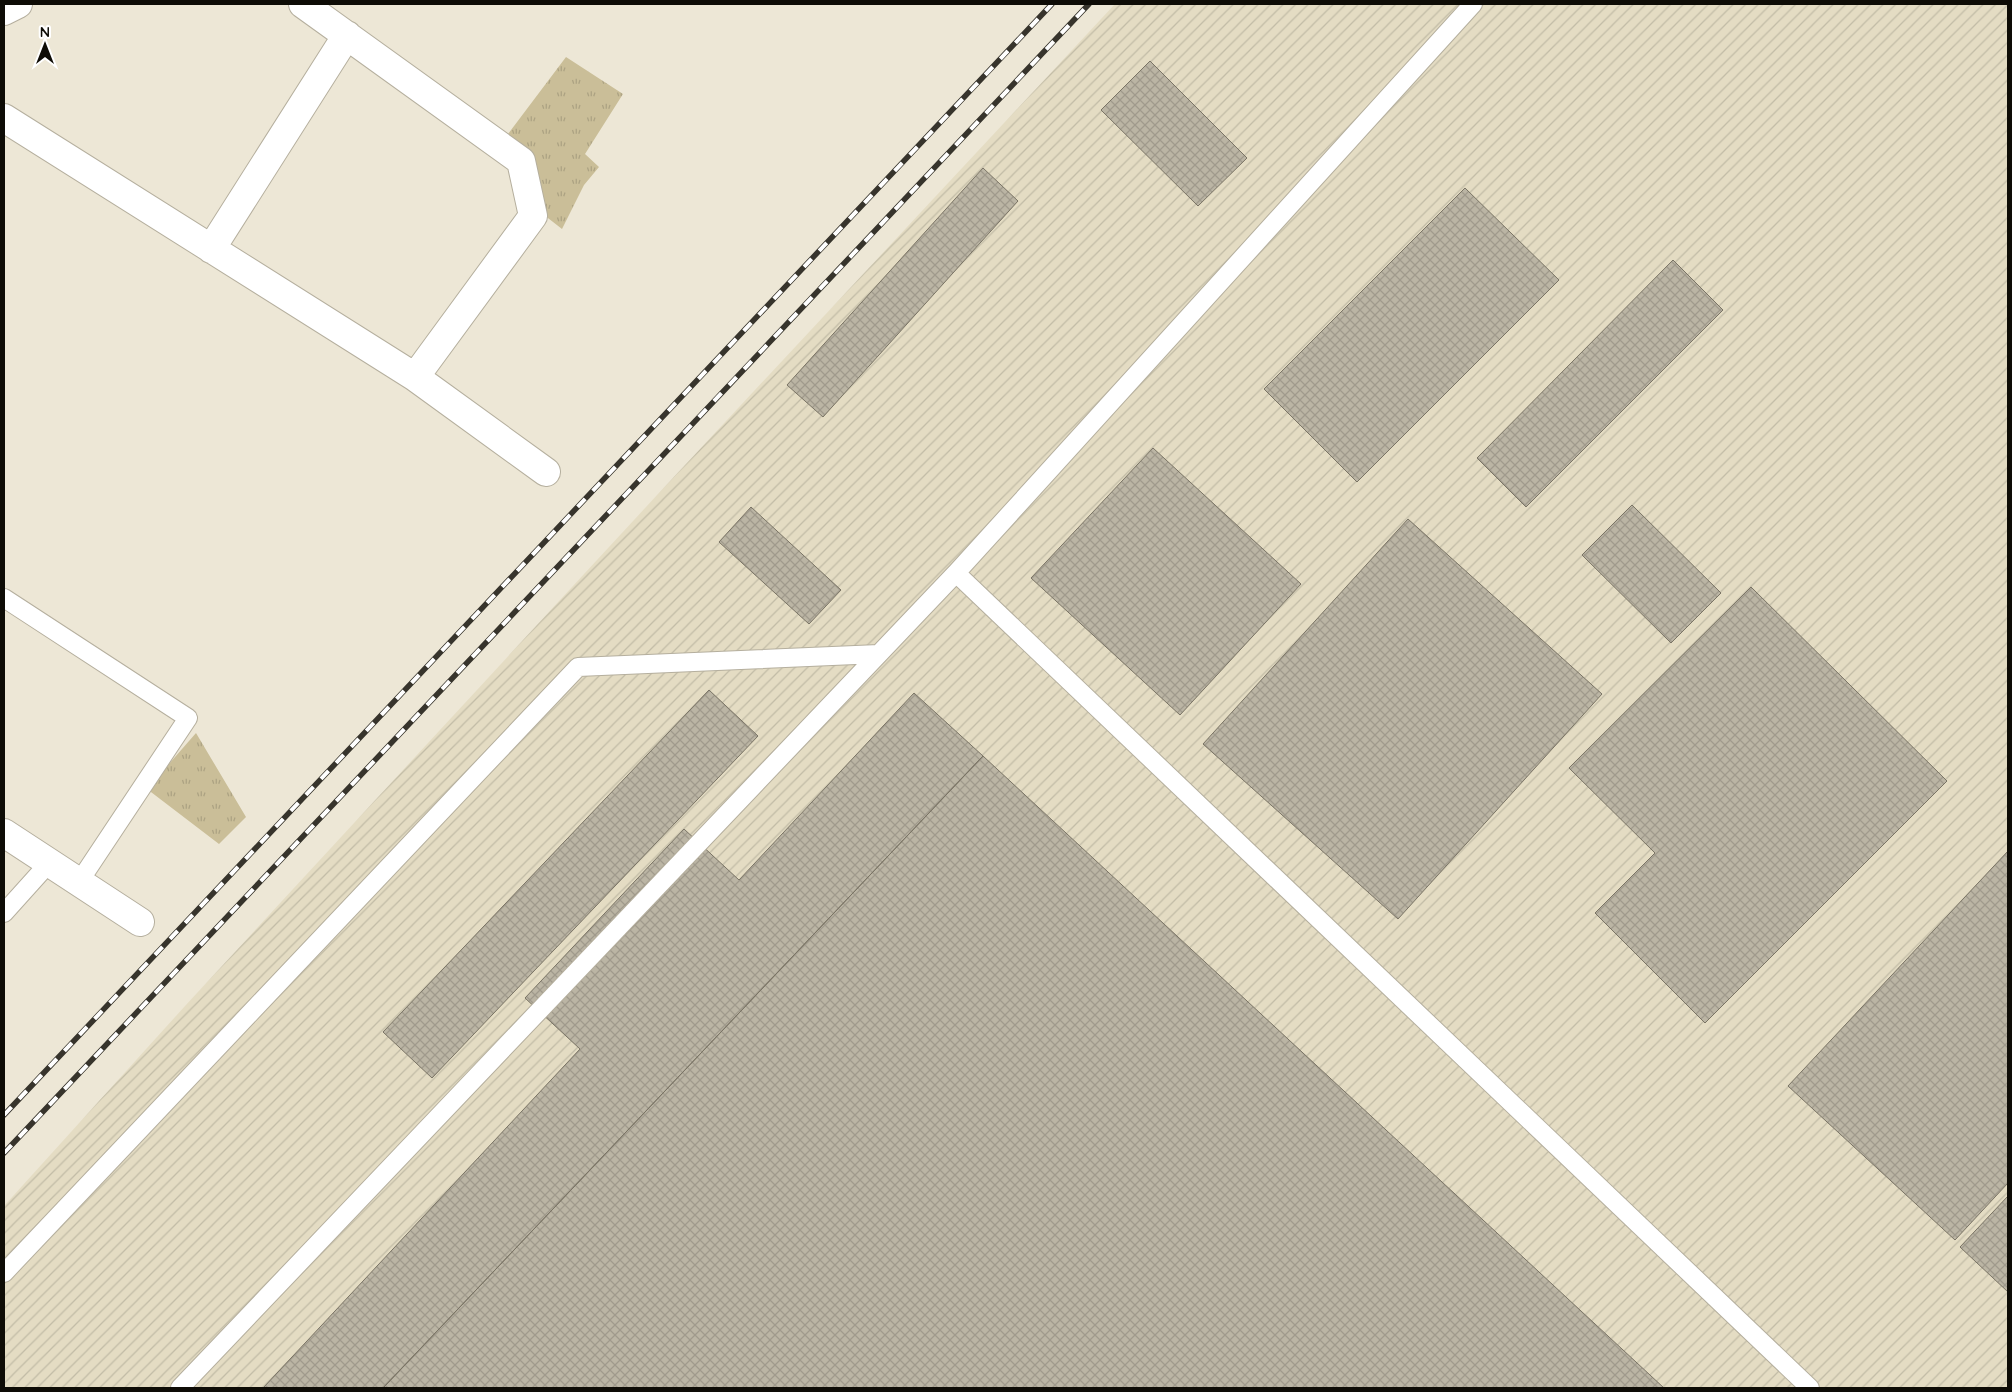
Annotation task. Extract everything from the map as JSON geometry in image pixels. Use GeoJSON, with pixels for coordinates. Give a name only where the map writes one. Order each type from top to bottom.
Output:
{"type":"FeatureCollection","features":[{"type":"Feature","properties":{"kind":"street"},"geometry":{"type":"LineString","coordinates":[[4,11],[18,4]]}},
{"type":"Feature","properties":{"kind":"street"},"geometry":{"type":"LineString","coordinates":[[302,4],[521,161],[533,216],[415,377]]}},
{"type":"Feature","properties":{"kind":"street"},"geometry":{"type":"LineString","coordinates":[[211,249],[347,36]]}},
{"type":"Feature","properties":{"kind":"street"},"geometry":{"type":"LineString","coordinates":[[4,118],[415,377],[546,472]]}},
{"type":"Feature","properties":{"kind":"street"},"geometry":{"type":"LineString","coordinates":[[4,833],[140,922]]}},
{"type":"Feature","properties":{"kind":"lane"},"geometry":{"type":"LineString","coordinates":[[180,1388],[956,574],[1473,4]]}},
{"type":"Feature","properties":{"kind":"lane"},"geometry":{"type":"LineString","coordinates":[[956,574],[1810,1388]]}},
{"type":"Feature","properties":{"kind":"lane"},"geometry":{"type":"LineString","coordinates":[[4,598],[188,718],[79,882]]}},
{"type":"Feature","properties":{"kind":"lane"},"geometry":{"type":"LineString","coordinates":[[4,1273],[578,666],[879,654]]}},
{"type":"Feature","properties":{"kind":"lane"},"geometry":{"type":"LineString","coordinates":[[4,912],[50,863]]}},
{"type":"Feature","properties":{"kind":"shaded area"},"geometry":{"type":"Polygon","coordinates":[[[1115,4],[2008,4],[2008,1388],[4,1388],[4,1206],[185,1006],[658,494],[1115,4]]]}},
{"type":"Feature","properties":{"kind":"green space"},"geometry":{"type":"Polygon","coordinates":[[[566,57],[623,94],[585,154],[599,167],[584,185],[562,229],[521,197],[535,159],[508,134],[566,57]]]}},
{"type":"Feature","properties":{"kind":"green space"},"geometry":{"type":"Polygon","coordinates":[[[196,733],[246,817],[219,844],[147,789],[196,733]]]}},
{"type":"Feature","properties":{"kind":"building"},"geometry":{"type":"Polygon","coordinates":[[[1150,61],[1247,158],[1198,206],[1101,110],[1150,61]]]}},
{"type":"Feature","properties":{"kind":"building"},"geometry":{"type":"Polygon","coordinates":[[[983,168],[1018,201],[823,417],[787,385],[983,168]]]}},
{"type":"Feature","properties":{"kind":"building"},"geometry":{"type":"Polygon","coordinates":[[[1465,188],[1559,280],[1357,482],[1264,389],[1465,188]]]}},
{"type":"Feature","properties":{"kind":"building"},"geometry":{"type":"Polygon","coordinates":[[[1673,260],[1723,310],[1526,507],[1477,458],[1673,260]]]}},
{"type":"Feature","properties":{"kind":"building"},"geometry":{"type":"Polygon","coordinates":[[[1153,448],[1301,584],[1180,715],[1031,578],[1153,448]]]}},
{"type":"Feature","properties":{"kind":"building"},"geometry":{"type":"Polygon","coordinates":[[[1632,505],[1721,593],[1671,643],[1582,555],[1632,505]]]}},
{"type":"Feature","properties":{"kind":"building"},"geometry":{"type":"Polygon","coordinates":[[[751,507],[841,590],[809,624],[719,542],[751,507]]]}},
{"type":"Feature","properties":{"kind":"building"},"geometry":{"type":"Polygon","coordinates":[[[1408,519],[1602,694],[1398,919],[1203,744],[1408,519]]]}},
{"type":"Feature","properties":{"kind":"building"},"geometry":{"type":"Polygon","coordinates":[[[1751,587],[1947,781],[1705,1023],[1595,913],[1655,853],[1569,768],[1751,587]]]}},
{"type":"Feature","properties":{"kind":"building"},"geometry":{"type":"Polygon","coordinates":[[[709,690],[758,736],[432,1078],[383,1032],[709,690]]]}},
{"type":"Feature","properties":{"kind":"building"},"geometry":{"type":"Polygon","coordinates":[[[914,693],[983,756],[383,1388],[263,1388],[580,1049],[525,998],[684,829],[739,880],[914,693]]]}},
{"type":"Feature","properties":{"kind":"building"},"geometry":{"type":"Polygon","coordinates":[[[983,756],[1664,1388],[383,1388],[983,756]]]}},
{"type":"Feature","properties":{"kind":"building"},"geometry":{"type":"Polygon","coordinates":[[[2008,851],[2008,1183],[1955,1240],[1788,1086],[2008,851]]]}},
{"type":"Feature","properties":{"kind":"building"},"geometry":{"type":"Polygon","coordinates":[[[2008,1196],[2008,1292],[1960,1247],[2008,1196]]]}},
{"type":"Feature","properties":{"kind":"railway"},"geometry":{"type":"LineString","coordinates":[[4,1115],[1052,4]]}},
{"type":"Feature","properties":{"kind":"railway"},"geometry":{"type":"LineString","coordinates":[[4,1153],[1089,4]]}}]}
